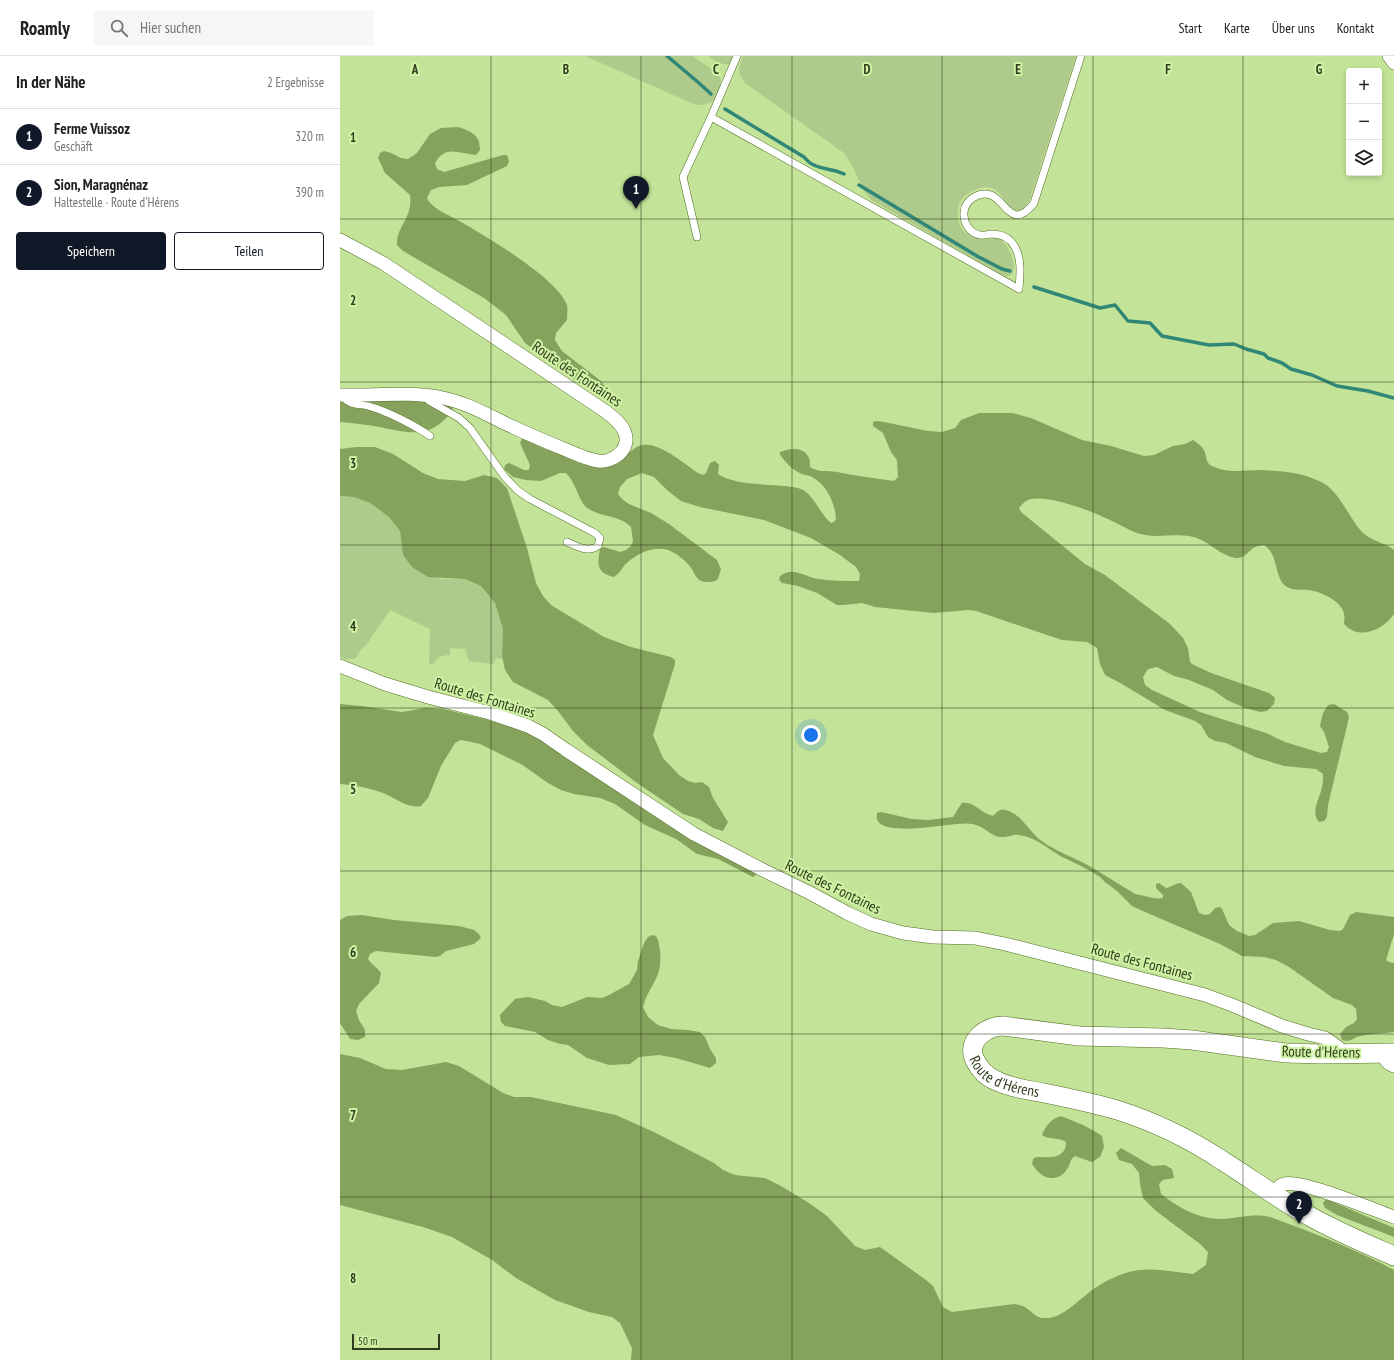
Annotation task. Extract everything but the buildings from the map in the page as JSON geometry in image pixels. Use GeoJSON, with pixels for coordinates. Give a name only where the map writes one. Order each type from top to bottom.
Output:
{"type":"FeatureCollection","features":[{"type":"Feature","properties":{"kind":"main road","name":"Route d'Hérens"},"geometry":{"type":"LineString","coordinates":[[1391,1058],[1341,1054],[1275,1052],[1192,1040],[1079,1036],[1003,1026],[994,1026],[986,1030],[976,1040],[973,1052],[976,1063],[985,1074],[996,1081],[1016,1087],[1102,1106],[1155,1124],[1193,1142],[1223,1160],[1273,1194],[1318,1221],[1394,1256]]}},
{"type":"Feature","properties":{"kind":"street"},"geometry":{"type":"LineString","coordinates":[[1389,56],[1394,63]]}},
{"type":"Feature","properties":{"kind":"street","name":"Route des Fontaines"},"geometry":{"type":"LineString","coordinates":[[340,240],[383,263],[605,411],[622,426],[626,435],[626,442],[622,450],[613,459],[604,461],[595,460],[542,440],[465,405],[445,398],[397,394],[341,395]]}},
{"type":"Feature","properties":{"kind":"street","name":"Route des Fontaines"},"geometry":{"type":"LineString","coordinates":[[340,666],[385,684],[490,713],[528,726],[543,734],[694,834],[871,924],[903,934],[975,938],[1005,944],[1186,990],[1232,1004],[1282,1026],[1325,1038],[1339,1048],[1341,1054]]}},
{"type":"Feature","properties":{"kind":"street"},"geometry":{"type":"LineString","coordinates":[[1273,1194],[1278,1187],[1283,1184],[1293,1183],[1325,1192],[1394,1217]]}},
{"type":"Feature","properties":{"kind":"lane"},"geometry":{"type":"LineString","coordinates":[[697,237],[683,177],[737,56]]}},
{"type":"Feature","properties":{"kind":"lane"},"geometry":{"type":"LineString","coordinates":[[711,117],[1019,288],[1020,264],[1015,247],[1010,240],[1002,236],[992,234],[979,235],[970,229],[964,221],[964,211],[967,203],[973,197],[980,195],[990,195],[1010,213],[1019,214],[1028,211],[1034,203],[1081,56]]}},
{"type":"Feature","properties":{"kind":"lane"},"geometry":{"type":"LineString","coordinates":[[341,395],[344,399],[351,403],[369,406],[380,410],[420,429],[430,436]]}},
{"type":"Feature","properties":{"kind":"lane"},"geometry":{"type":"LineString","coordinates":[[428,396],[429,401],[459,418],[470,428],[504,476],[517,490],[530,499],[595,533],[600,538],[598,546],[591,549],[585,549],[567,542]]}},
{"type":"Feature","properties":{"kind":"green space"},"geometry":{"type":"Polygon","coordinates":[[[585,56],[693,56],[717,73],[721,79],[720,87],[715,99],[710,103],[696,105],[585,56]]]}},
{"type":"Feature","properties":{"kind":"green space"},"geometry":{"type":"Polygon","coordinates":[[[708,56],[735,56],[729,64],[723,64],[708,56]]]}},
{"type":"Feature","properties":{"kind":"green space"},"geometry":{"type":"Polygon","coordinates":[[[743,56],[1076,56],[1030,199],[1024,207],[1019,210],[1015,210],[997,191],[987,187],[979,188],[969,193],[962,199],[959,206],[959,224],[968,235],[983,239],[997,238],[1004,242],[1011,254],[1013,262],[1014,267],[1012,275],[1006,276],[999,273],[871,200],[864,191],[853,167],[844,153],[745,83],[739,73],[743,56]]]}},
{"type":"Feature","properties":{"kind":"green space"},"geometry":{"type":"Polygon","coordinates":[[[459,127],[471,132],[477,137],[480,150],[476,155],[458,152],[448,152],[443,154],[435,163],[437,169],[444,172],[503,155],[507,155],[509,161],[507,166],[467,185],[439,187],[431,190],[427,198],[437,209],[457,219],[520,259],[536,271],[561,294],[567,305],[567,320],[556,333],[555,340],[562,351],[601,381],[606,388],[604,393],[599,395],[585,387],[525,343],[506,315],[484,298],[403,251],[397,245],[397,238],[409,210],[410,195],[385,173],[378,158],[380,153],[384,151],[401,158],[408,159],[417,153],[430,134],[441,128],[459,127]]]}},
{"type":"Feature","properties":{"kind":"green space"},"geometry":{"type":"Polygon","coordinates":[[[415,397],[452,406],[453,410],[435,427],[426,431],[417,432],[397,431],[370,425],[340,422],[340,398],[415,397]]]}},
{"type":"Feature","properties":{"kind":"green space"},"geometry":{"type":"Polygon","coordinates":[[[979,413],[1012,413],[1031,418],[1082,440],[1111,446],[1144,456],[1154,455],[1173,446],[1185,444],[1193,440],[1204,450],[1206,459],[1210,465],[1224,470],[1260,470],[1283,472],[1312,478],[1326,485],[1332,490],[1362,532],[1394,550],[1394,614],[1384,625],[1364,633],[1350,629],[1344,624],[1343,610],[1337,602],[1332,599],[1314,591],[1292,589],[1284,585],[1278,574],[1275,561],[1269,549],[1264,545],[1255,547],[1241,557],[1235,558],[1191,536],[1152,536],[1141,534],[1095,513],[1050,499],[1039,498],[1027,500],[1019,508],[1021,512],[1085,564],[1105,575],[1170,624],[1183,638],[1188,648],[1190,662],[1192,664],[1211,673],[1269,693],[1275,698],[1274,704],[1267,711],[1260,712],[1245,708],[1227,700],[1213,690],[1189,680],[1174,676],[1157,667],[1148,669],[1143,677],[1145,685],[1152,690],[1200,712],[1266,733],[1285,742],[1321,753],[1327,752],[1329,747],[1324,732],[1320,726],[1323,713],[1328,705],[1334,704],[1347,712],[1349,717],[1328,805],[1327,817],[1324,821],[1319,822],[1315,814],[1316,805],[1321,791],[1323,774],[1316,769],[1284,766],[1274,763],[1255,757],[1226,743],[1215,741],[1208,737],[1201,725],[1195,721],[1165,710],[1105,675],[1100,664],[1097,648],[1087,642],[1062,640],[976,611],[968,610],[934,613],[875,607],[862,603],[837,605],[817,593],[798,586],[782,583],[779,580],[780,576],[785,573],[794,572],[823,580],[859,581],[860,574],[856,567],[840,555],[811,538],[764,520],[700,507],[681,501],[654,477],[642,473],[627,479],[620,487],[618,494],[629,504],[651,513],[669,524],[717,560],[721,569],[717,580],[712,582],[703,582],[698,578],[688,564],[678,555],[668,550],[657,549],[644,552],[633,558],[614,577],[601,571],[599,564],[600,549],[604,547],[620,552],[626,550],[631,546],[633,541],[631,527],[621,520],[596,513],[585,506],[580,499],[572,481],[566,473],[560,473],[541,481],[513,477],[504,469],[505,465],[509,463],[524,470],[529,470],[530,465],[520,443],[522,439],[526,439],[545,449],[567,455],[625,456],[633,449],[643,445],[649,445],[664,450],[703,475],[706,473],[710,463],[715,461],[719,465],[718,474],[725,478],[741,482],[801,489],[811,497],[831,523],[836,519],[832,501],[826,490],[817,480],[801,474],[788,464],[780,455],[780,452],[792,449],[804,451],[809,458],[810,467],[817,470],[833,471],[894,481],[898,477],[897,460],[891,452],[883,433],[873,426],[873,422],[884,422],[928,431],[942,432],[955,428],[961,420],[979,413]]]}},
{"type":"Feature","properties":{"kind":"green space"},"geometry":{"type":"Polygon","coordinates":[[[375,447],[393,454],[423,473],[438,479],[465,481],[484,475],[497,478],[507,488],[527,548],[536,583],[543,596],[551,605],[604,637],[631,647],[671,657],[675,660],[653,735],[663,758],[679,775],[688,781],[696,783],[702,782],[709,787],[713,798],[728,822],[723,831],[713,828],[699,819],[683,814],[637,783],[587,745],[573,731],[548,700],[513,682],[505,670],[502,656],[503,629],[495,603],[481,586],[465,579],[428,577],[412,567],[403,555],[400,531],[389,517],[370,503],[354,497],[340,496],[340,449],[375,447]]]}},
{"type":"Feature","properties":{"kind":"green space"},"geometry":{"type":"Polygon","coordinates":[[[340,496],[354,497],[370,503],[389,517],[400,531],[403,555],[440,579],[465,579],[481,586],[495,603],[503,629],[502,659],[496,658],[493,664],[469,661],[465,649],[450,648],[450,655],[440,657],[433,665],[429,664],[430,629],[390,610],[356,658],[345,659],[340,657],[340,496]]]}},
{"type":"Feature","properties":{"kind":"green space"},"geometry":{"type":"Polygon","coordinates":[[[340,704],[402,712],[425,708],[443,709],[513,726],[551,745],[756,871],[756,875],[753,877],[718,859],[697,854],[676,839],[645,825],[615,804],[600,798],[574,794],[561,790],[548,783],[521,764],[480,744],[471,742],[461,740],[455,743],[441,766],[428,798],[421,806],[416,807],[407,805],[388,795],[373,790],[340,784],[340,704]]]}},
{"type":"Feature","properties":{"kind":"green space"},"geometry":{"type":"Polygon","coordinates":[[[962,803],[971,804],[993,816],[1002,810],[1012,812],[1043,842],[1084,863],[1135,894],[1153,898],[1163,898],[1163,895],[1156,888],[1156,884],[1159,883],[1166,888],[1181,883],[1191,892],[1199,913],[1205,915],[1210,914],[1215,908],[1220,907],[1229,925],[1237,931],[1249,936],[1255,935],[1273,923],[1299,921],[1330,930],[1340,931],[1343,929],[1350,915],[1356,912],[1394,917],[1394,934],[1386,960],[1394,963],[1394,1032],[1365,1035],[1348,1041],[1342,1040],[1340,1034],[1346,1027],[1354,1023],[1357,1019],[1356,1009],[1352,1005],[1333,998],[1289,967],[1276,960],[1264,957],[1242,956],[1220,944],[1132,906],[1100,877],[1062,857],[1031,838],[1017,835],[998,837],[979,826],[966,823],[910,829],[885,826],[878,821],[877,813],[881,812],[912,819],[928,820],[953,817],[962,803]]]}},
{"type":"Feature","properties":{"kind":"green space"},"geometry":{"type":"Polygon","coordinates":[[[362,915],[394,920],[459,926],[474,930],[481,938],[474,944],[446,951],[440,956],[435,957],[376,951],[370,954],[368,959],[381,973],[379,983],[359,1004],[356,1011],[365,1030],[365,1037],[358,1040],[350,1039],[340,1023],[340,920],[347,916],[362,915]]]}},
{"type":"Feature","properties":{"kind":"green space"},"geometry":{"type":"Polygon","coordinates":[[[652,935],[656,936],[659,943],[660,961],[658,975],[643,1007],[648,1017],[658,1025],[671,1029],[700,1032],[705,1037],[716,1058],[716,1063],[710,1068],[676,1058],[659,1055],[639,1057],[630,1064],[609,1065],[587,1058],[568,1045],[548,1040],[535,1032],[505,1026],[501,1022],[500,1015],[515,999],[528,997],[562,1007],[587,997],[602,998],[629,984],[637,970],[638,961],[644,943],[648,937],[652,935]]]}},
{"type":"Feature","properties":{"kind":"green space"},"geometry":{"type":"Polygon","coordinates":[[[340,1054],[360,1058],[386,1069],[402,1070],[446,1062],[459,1066],[503,1093],[514,1097],[531,1097],[616,1115],[654,1132],[714,1163],[723,1170],[735,1175],[765,1178],[781,1186],[827,1216],[855,1246],[865,1250],[880,1247],[926,1280],[933,1286],[943,1307],[952,1312],[1015,1304],[1023,1306],[1038,1317],[1050,1318],[1062,1314],[1100,1284],[1123,1274],[1137,1270],[1153,1269],[1193,1274],[1206,1265],[1208,1252],[1200,1244],[1156,1211],[1143,1198],[1139,1173],[1132,1164],[1119,1160],[1116,1153],[1121,1148],[1152,1166],[1165,1165],[1172,1169],[1174,1178],[1163,1180],[1159,1184],[1161,1194],[1189,1212],[1205,1217],[1222,1219],[1252,1216],[1270,1217],[1339,1244],[1394,1270],[1394,1360],[631,1360],[632,1348],[620,1323],[612,1317],[589,1312],[555,1300],[516,1278],[492,1260],[452,1237],[423,1227],[340,1205],[340,1054]]]}},
{"type":"Feature","properties":{"kind":"green space"},"geometry":{"type":"Polygon","coordinates":[[[1061,1116],[1083,1125],[1102,1136],[1104,1147],[1100,1157],[1092,1162],[1075,1156],[1063,1174],[1058,1177],[1050,1178],[1040,1173],[1032,1164],[1033,1159],[1036,1157],[1051,1157],[1060,1155],[1063,1152],[1066,1142],[1063,1140],[1047,1138],[1042,1135],[1049,1123],[1061,1116]]]}},
{"type":"Feature","properties":{"kind":"green space"},"geometry":{"type":"Polygon","coordinates":[[[1326,1199],[1394,1228],[1394,1237],[1337,1215],[1325,1208],[1323,1203],[1326,1199]]]}},
{"type":"Feature","properties":{"kind":"waterway"},"geometry":{"type":"LineString","coordinates":[[667,56],[711,94]]}},
{"type":"Feature","properties":{"kind":"waterway"},"geometry":{"type":"LineString","coordinates":[[725,109],[804,157],[811,164],[844,174]]}},
{"type":"Feature","properties":{"kind":"waterway"},"geometry":{"type":"LineString","coordinates":[[859,185],[977,256],[1002,269],[1010,271]]}},
{"type":"Feature","properties":{"kind":"waterway"},"geometry":{"type":"LineString","coordinates":[[1034,287],[1100,308],[1115,305],[1128,321],[1150,323],[1162,336],[1209,345],[1234,344],[1264,354],[1268,358],[1282,363],[1291,369],[1312,375],[1337,386],[1368,391],[1394,398]]}},
{"type":"Feature","properties":{"kind":"place","name":"Ferme Vuissoz"},"geometry":{"type":"Point","coordinates":[636,209]}},
{"type":"Feature","properties":{"kind":"place","name":"Sion, Maragnénaz"},"geometry":{"type":"Point","coordinates":[1299,1224]}}]}
